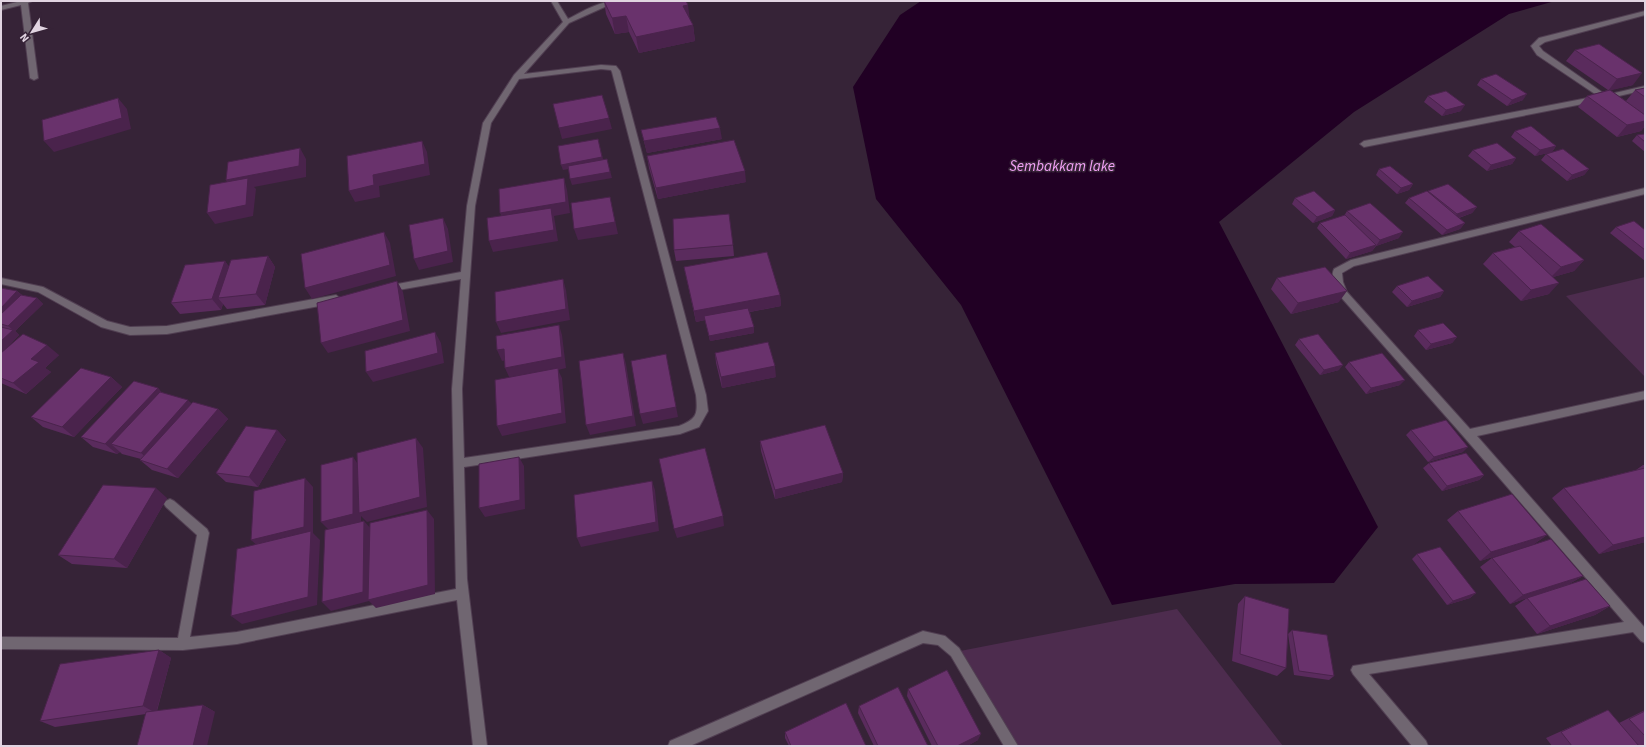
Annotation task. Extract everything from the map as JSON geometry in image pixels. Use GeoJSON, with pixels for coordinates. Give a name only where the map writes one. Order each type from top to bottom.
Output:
{"type":"FeatureCollection","features":[{"type":"Feature","properties":{"kind":"street"},"geometry":{"type":"LineString","coordinates":[[1,8],[26,1],[34,78]]}},
{"type":"Feature","properties":{"kind":"street"},"geometry":{"type":"LineString","coordinates":[[554,1],[567,22]]}},
{"type":"Feature","properties":{"kind":"street"},"geometry":{"type":"LineString","coordinates":[[480,746],[462,593],[458,463],[457,389],[471,206],[487,123],[516,77],[567,22],[597,7],[615,1]]}},
{"type":"Feature","properties":{"kind":"street"},"geometry":{"type":"LineString","coordinates":[[1616,105],[1540,53],[1535,46],[1542,40],[1645,13]]}},
{"type":"Feature","properties":{"kind":"street"},"geometry":{"type":"LineString","coordinates":[[458,463],[680,430],[695,424],[703,411],[701,395],[616,72],[613,68],[601,67],[516,77]]}},
{"type":"Feature","properties":{"kind":"street"},"geometry":{"type":"LineString","coordinates":[[1364,144],[1645,88]]}},
{"type":"Feature","properties":{"kind":"street"},"geometry":{"type":"LineString","coordinates":[[1645,191],[1351,263],[1337,271],[1338,282],[1343,294],[1468,434],[1645,637]]}},
{"type":"Feature","properties":{"kind":"street"},"geometry":{"type":"LineString","coordinates":[[374,292],[466,275]]}},
{"type":"Feature","properties":{"kind":"street"},"geometry":{"type":"LineString","coordinates":[[1,281],[40,289],[104,324],[130,330],[167,330],[343,297]]}},
{"type":"Feature","properties":{"kind":"street"},"geometry":{"type":"LineString","coordinates":[[1468,434],[1645,395]]}},
{"type":"Feature","properties":{"kind":"street"},"geometry":{"type":"LineString","coordinates":[[170,504],[203,533],[183,644]]}},
{"type":"Feature","properties":{"kind":"street"},"geometry":{"type":"LineString","coordinates":[[1,643],[183,644],[237,638],[462,593]]}},
{"type":"Feature","properties":{"kind":"street"},"geometry":{"type":"LineString","coordinates":[[1421,746],[1357,670],[1635,626]]}},
{"type":"Feature","properties":{"kind":"street"},"geometry":{"type":"LineString","coordinates":[[675,746],[923,637],[941,640],[955,652],[1011,746]]}},
{"type":"Feature","properties":{"kind":"shaded area"},"geometry":{"type":"Polygon","coordinates":[[[1645,277],[1645,377],[1566,296],[1645,277]]]}},
{"type":"Feature","properties":{"kind":"shaded area"},"geometry":{"type":"Polygon","coordinates":[[[1177,609],[1283,746],[1011,746],[955,652],[1177,609]]]}},
{"type":"Feature","properties":{"kind":"water","name":"Sembakkam lake"},"geometry":{"type":"Polygon","coordinates":[[[921,1],[1555,1],[1509,14],[1354,112],[1219,222],[1378,527],[1334,583],[1235,584],[1112,605],[961,305],[876,199],[853,87],[900,15],[921,1]]]}},
{"type":"Feature","properties":{"kind":"building"},"geometry":{"type":"Polygon","coordinates":[[[604,1],[686,1],[688,5],[683,6],[693,25],[636,37],[626,16],[612,18],[604,1]]]}},
{"type":"Feature","properties":{"kind":"building"},"geometry":{"type":"Polygon","coordinates":[[[1599,44],[1642,73],[1617,79],[1575,50],[1599,44]]]}},
{"type":"Feature","properties":{"kind":"building"},"geometry":{"type":"Polygon","coordinates":[[[1496,74],[1527,94],[1512,100],[1481,79],[1496,74]]]}},
{"type":"Feature","properties":{"kind":"building"},"geometry":{"type":"Polygon","coordinates":[[[1645,88],[1645,97],[1635,90],[1645,88]]]}},
{"type":"Feature","properties":{"kind":"building"},"geometry":{"type":"Polygon","coordinates":[[[1610,90],[1645,115],[1645,121],[1627,125],[1587,96],[1610,90]]]}},
{"type":"Feature","properties":{"kind":"building"},"geometry":{"type":"Polygon","coordinates":[[[1446,91],[1465,105],[1446,110],[1428,96],[1446,91]]]}},
{"type":"Feature","properties":{"kind":"building"},"geometry":{"type":"Polygon","coordinates":[[[602,95],[609,118],[559,128],[553,104],[602,95]]]}},
{"type":"Feature","properties":{"kind":"building"},"geometry":{"type":"Polygon","coordinates":[[[118,98],[122,118],[44,141],[42,120],[118,98]]]}},
{"type":"Feature","properties":{"kind":"building"},"geometry":{"type":"Polygon","coordinates":[[[716,117],[720,128],[644,141],[641,130],[716,117]]]}},
{"type":"Feature","properties":{"kind":"building"},"geometry":{"type":"Polygon","coordinates":[[[1531,126],[1556,146],[1540,150],[1515,131],[1531,126]]]}},
{"type":"Feature","properties":{"kind":"building"},"geometry":{"type":"Polygon","coordinates":[[[1645,134],[1645,142],[1637,135],[1645,134]]]}},
{"type":"Feature","properties":{"kind":"building"},"geometry":{"type":"Polygon","coordinates":[[[598,139],[602,157],[561,165],[558,146],[598,139]]]}},
{"type":"Feature","properties":{"kind":"building"},"geometry":{"type":"Polygon","coordinates":[[[734,140],[745,171],[656,188],[647,156],[734,140]]]}},
{"type":"Feature","properties":{"kind":"building"},"geometry":{"type":"Polygon","coordinates":[[[422,141],[425,164],[373,175],[374,185],[349,191],[347,156],[422,141]]]}},
{"type":"Feature","properties":{"kind":"building"},"geometry":{"type":"Polygon","coordinates":[[[1497,143],[1516,158],[1491,165],[1473,150],[1497,143]]]}},
{"type":"Feature","properties":{"kind":"building"},"geometry":{"type":"Polygon","coordinates":[[[300,148],[299,166],[226,180],[228,162],[300,148]]]}},
{"type":"Feature","properties":{"kind":"building"},"geometry":{"type":"Polygon","coordinates":[[[1563,149],[1589,169],[1572,175],[1546,154],[1563,149]]]}},
{"type":"Feature","properties":{"kind":"building"},"geometry":{"type":"Polygon","coordinates":[[[607,159],[610,172],[570,179],[568,166],[607,159]]]}},
{"type":"Feature","properties":{"kind":"building"},"geometry":{"type":"Polygon","coordinates":[[[1390,166],[1413,184],[1401,188],[1379,169],[1390,166]]]}},
{"type":"Feature","properties":{"kind":"building"},"geometry":{"type":"Polygon","coordinates":[[[248,178],[246,205],[207,213],[210,185],[248,178]]]}},
{"type":"Feature","properties":{"kind":"building"},"geometry":{"type":"Polygon","coordinates":[[[564,178],[566,202],[500,213],[499,189],[564,178]]]}},
{"type":"Feature","properties":{"kind":"building"},"geometry":{"type":"Polygon","coordinates":[[[1448,184],[1477,207],[1457,214],[1428,191],[1448,184]]]}},
{"type":"Feature","properties":{"kind":"building"},"geometry":{"type":"Polygon","coordinates":[[[1314,191],[1335,210],[1317,217],[1295,198],[1314,191]]]}},
{"type":"Feature","properties":{"kind":"building"},"geometry":{"type":"Polygon","coordinates":[[[1427,191],[1465,223],[1447,230],[1409,198],[1427,191]]]}},
{"type":"Feature","properties":{"kind":"building"},"geometry":{"type":"Polygon","coordinates":[[[610,197],[615,222],[574,229],[571,203],[610,197]]]}},
{"type":"Feature","properties":{"kind":"building"},"geometry":{"type":"Polygon","coordinates":[[[1370,203],[1403,232],[1380,240],[1347,211],[1370,203]]]}},
{"type":"Feature","properties":{"kind":"building"},"geometry":{"type":"Polygon","coordinates":[[[551,208],[554,230],[489,241],[487,218],[551,208]]]}},
{"type":"Feature","properties":{"kind":"building"},"geometry":{"type":"Polygon","coordinates":[[[729,214],[733,245],[674,250],[673,219],[729,214]]]}},
{"type":"Feature","properties":{"kind":"building"},"geometry":{"type":"Polygon","coordinates":[[[1345,215],[1376,245],[1350,253],[1320,223],[1345,215]]]}},
{"type":"Feature","properties":{"kind":"building"},"geometry":{"type":"Polygon","coordinates":[[[443,218],[448,251],[414,259],[409,225],[443,218]]]}},
{"type":"Feature","properties":{"kind":"building"},"geometry":{"type":"Polygon","coordinates":[[[1634,221],[1645,230],[1645,250],[1616,227],[1634,221]]]}},
{"type":"Feature","properties":{"kind":"building"},"geometry":{"type":"Polygon","coordinates":[[[1541,224],[1584,260],[1561,267],[1519,231],[1541,224]]]}},
{"type":"Feature","properties":{"kind":"building"},"geometry":{"type":"Polygon","coordinates":[[[384,232],[390,265],[305,288],[301,254],[384,232]]]}},
{"type":"Feature","properties":{"kind":"building"},"geometry":{"type":"Polygon","coordinates":[[[1520,246],[1559,283],[1531,290],[1493,253],[1520,246]]]}},
{"type":"Feature","properties":{"kind":"building"},"geometry":{"type":"Polygon","coordinates":[[[767,252],[780,295],[694,311],[684,267],[767,252]]]}},
{"type":"Feature","properties":{"kind":"building"},"geometry":{"type":"Polygon","coordinates":[[[268,256],[256,294],[218,298],[231,260],[268,256]]]}},
{"type":"Feature","properties":{"kind":"building"},"geometry":{"type":"Polygon","coordinates":[[[225,261],[212,299],[171,303],[185,265],[225,261]]]}},
{"type":"Feature","properties":{"kind":"building"},"geometry":{"type":"Polygon","coordinates":[[[1325,267],[1347,291],[1298,303],[1277,278],[1325,267]]]}},
{"type":"Feature","properties":{"kind":"building"},"geometry":{"type":"Polygon","coordinates":[[[1428,276],[1444,291],[1412,301],[1397,286],[1428,276]]]}},
{"type":"Feature","properties":{"kind":"building"},"geometry":{"type":"Polygon","coordinates":[[[563,279],[566,309],[496,322],[495,292],[563,279]]]}},
{"type":"Feature","properties":{"kind":"building"},"geometry":{"type":"Polygon","coordinates":[[[397,281],[403,320],[321,343],[317,303],[397,281]]]}},
{"type":"Feature","properties":{"kind":"building"},"geometry":{"type":"Polygon","coordinates":[[[1,288],[17,291],[1,308],[1,288]]]}},
{"type":"Feature","properties":{"kind":"building"},"geometry":{"type":"Polygon","coordinates":[[[21,295],[37,298],[8,326],[1,324],[1,314],[21,295]]]}},
{"type":"Feature","properties":{"kind":"building"},"geometry":{"type":"Polygon","coordinates":[[[748,308],[754,327],[709,336],[704,316],[748,308]]]}},
{"type":"Feature","properties":{"kind":"building"},"geometry":{"type":"Polygon","coordinates":[[[1443,323],[1457,337],[1431,344],[1418,330],[1443,323]]]}},
{"type":"Feature","properties":{"kind":"building"},"geometry":{"type":"Polygon","coordinates":[[[559,325],[562,357],[505,368],[504,349],[497,350],[496,336],[559,325]]]}},
{"type":"Feature","properties":{"kind":"building"},"geometry":{"type":"Polygon","coordinates":[[[1,327],[13,330],[1,341],[1,327]]]}},
{"type":"Feature","properties":{"kind":"building"},"geometry":{"type":"Polygon","coordinates":[[[435,332],[438,353],[366,372],[365,351],[435,332]]]}},
{"type":"Feature","properties":{"kind":"building"},"geometry":{"type":"Polygon","coordinates":[[[23,334],[47,345],[31,359],[39,362],[13,383],[1,378],[1,353],[23,334]]]}},
{"type":"Feature","properties":{"kind":"building"},"geometry":{"type":"Polygon","coordinates":[[[1318,334],[1343,365],[1324,370],[1299,339],[1318,334]]]}},
{"type":"Feature","properties":{"kind":"building"},"geometry":{"type":"Polygon","coordinates":[[[768,342],[775,366],[721,377],[715,353],[768,342]]]}},
{"type":"Feature","properties":{"kind":"building"},"geometry":{"type":"Polygon","coordinates":[[[623,353],[633,416],[586,425],[579,361],[623,353]]]}},
{"type":"Feature","properties":{"kind":"building"},"geometry":{"type":"Polygon","coordinates":[[[1382,353],[1405,380],[1371,388],[1349,362],[1382,353]]]}},
{"type":"Feature","properties":{"kind":"building"},"geometry":{"type":"Polygon","coordinates":[[[666,354],[676,407],[640,414],[631,361],[666,354]]]}},
{"type":"Feature","properties":{"kind":"building"},"geometry":{"type":"Polygon","coordinates":[[[81,368],[111,377],[62,427],[31,417],[81,368]]]}},
{"type":"Feature","properties":{"kind":"building"},"geometry":{"type":"Polygon","coordinates":[[[558,368],[562,413],[497,426],[495,380],[558,368]]]}},
{"type":"Feature","properties":{"kind":"building"},"geometry":{"type":"Polygon","coordinates":[[[134,381],[158,388],[105,444],[81,437],[134,381]]]}},
{"type":"Feature","properties":{"kind":"building"},"geometry":{"type":"Polygon","coordinates":[[[160,392],[188,400],[141,453],[111,444],[160,392]]]}},
{"type":"Feature","properties":{"kind":"building"},"geometry":{"type":"Polygon","coordinates":[[[193,402],[218,409],[167,469],[140,460],[193,402]]]}},
{"type":"Feature","properties":{"kind":"building"},"geometry":{"type":"Polygon","coordinates":[[[1446,420],[1468,447],[1434,457],[1411,430],[1446,420]]]}},
{"type":"Feature","properties":{"kind":"building"},"geometry":{"type":"Polygon","coordinates":[[[825,425],[843,473],[775,490],[760,441],[825,425]]]}},
{"type":"Feature","properties":{"kind":"building"},"geometry":{"type":"Polygon","coordinates":[[[246,426],[277,430],[249,477],[216,473],[246,426]]]}},
{"type":"Feature","properties":{"kind":"building"},"geometry":{"type":"Polygon","coordinates":[[[416,438],[420,497],[359,513],[357,453],[416,438]]]}},
{"type":"Feature","properties":{"kind":"building"},"geometry":{"type":"Polygon","coordinates":[[[705,448],[723,516],[674,529],[659,459],[705,448]]]}},
{"type":"Feature","properties":{"kind":"building"},"geometry":{"type":"Polygon","coordinates":[[[1466,453],[1484,475],[1447,486],[1429,463],[1466,453]]]}},
{"type":"Feature","properties":{"kind":"building"},"geometry":{"type":"Polygon","coordinates":[[[353,457],[353,514],[321,522],[321,465],[353,457]]]}},
{"type":"Feature","properties":{"kind":"building"},"geometry":{"type":"Polygon","coordinates":[[[519,457],[520,500],[479,508],[479,464],[519,457]]]}},
{"type":"Feature","properties":{"kind":"building"},"geometry":{"type":"Polygon","coordinates":[[[1645,468],[1645,537],[1613,545],[1564,488],[1645,468]]]}},
{"type":"Feature","properties":{"kind":"building"},"geometry":{"type":"Polygon","coordinates":[[[305,478],[304,527],[251,540],[254,491],[305,478]]]}},
{"type":"Feature","properties":{"kind":"building"},"geometry":{"type":"Polygon","coordinates":[[[652,481],[656,522],[577,538],[574,495],[652,481]]]}},
{"type":"Feature","properties":{"kind":"building"},"geometry":{"type":"Polygon","coordinates":[[[103,485],[156,488],[114,559],[58,555],[103,485]]]}},
{"type":"Feature","properties":{"kind":"building"},"geometry":{"type":"Polygon","coordinates":[[[1512,494],[1547,535],[1491,552],[1458,511],[1512,494]]]}},
{"type":"Feature","properties":{"kind":"building"},"geometry":{"type":"Polygon","coordinates":[[[427,510],[428,585],[368,600],[370,523],[427,510]]]}},
{"type":"Feature","properties":{"kind":"building"},"geometry":{"type":"Polygon","coordinates":[[[364,521],[363,592],[322,602],[325,530],[364,521]]]}},
{"type":"Feature","properties":{"kind":"building"},"geometry":{"type":"Polygon","coordinates":[[[311,531],[308,597],[231,616],[237,549],[311,531]]]}},
{"type":"Feature","properties":{"kind":"building"},"geometry":{"type":"Polygon","coordinates":[[[1551,539],[1583,576],[1523,595],[1492,558],[1551,539]]]}},
{"type":"Feature","properties":{"kind":"building"},"geometry":{"type":"Polygon","coordinates":[[[1440,547],[1476,593],[1453,601],[1417,554],[1440,547]]]}},
{"type":"Feature","properties":{"kind":"building"},"geometry":{"type":"Polygon","coordinates":[[[1586,579],[1610,606],[1550,626],[1527,598],[1586,579]]]}},
{"type":"Feature","properties":{"kind":"building"},"geometry":{"type":"Polygon","coordinates":[[[1245,596],[1289,609],[1286,668],[1240,654],[1245,596]]]}},
{"type":"Feature","properties":{"kind":"building"},"geometry":{"type":"Polygon","coordinates":[[[1292,630],[1327,635],[1334,676],[1299,671],[1292,630]]]}},
{"type":"Feature","properties":{"kind":"building"},"geometry":{"type":"Polygon","coordinates":[[[159,650],[143,706],[40,721],[60,664],[159,650]]]}},
{"type":"Feature","properties":{"kind":"building"},"geometry":{"type":"Polygon","coordinates":[[[947,670],[981,734],[957,746],[938,746],[908,689],[947,670]]]}},
{"type":"Feature","properties":{"kind":"building"},"geometry":{"type":"Polygon","coordinates":[[[898,687],[928,746],[878,746],[859,706],[898,687]]]}},
{"type":"Feature","properties":{"kind":"building"},"geometry":{"type":"Polygon","coordinates":[[[846,703],[866,746],[791,746],[785,732],[846,703]]]}},
{"type":"Feature","properties":{"kind":"building"},"geometry":{"type":"Polygon","coordinates":[[[203,705],[193,746],[137,746],[146,712],[203,705]]]}},
{"type":"Feature","properties":{"kind":"building"},"geometry":{"type":"Polygon","coordinates":[[[1608,710],[1639,746],[1572,746],[1561,732],[1608,710]]]}},
{"type":"Feature","properties":{"kind":"building"},"geometry":{"type":"Polygon","coordinates":[[[1645,711],[1645,736],[1629,719],[1645,711]]]}}]}
